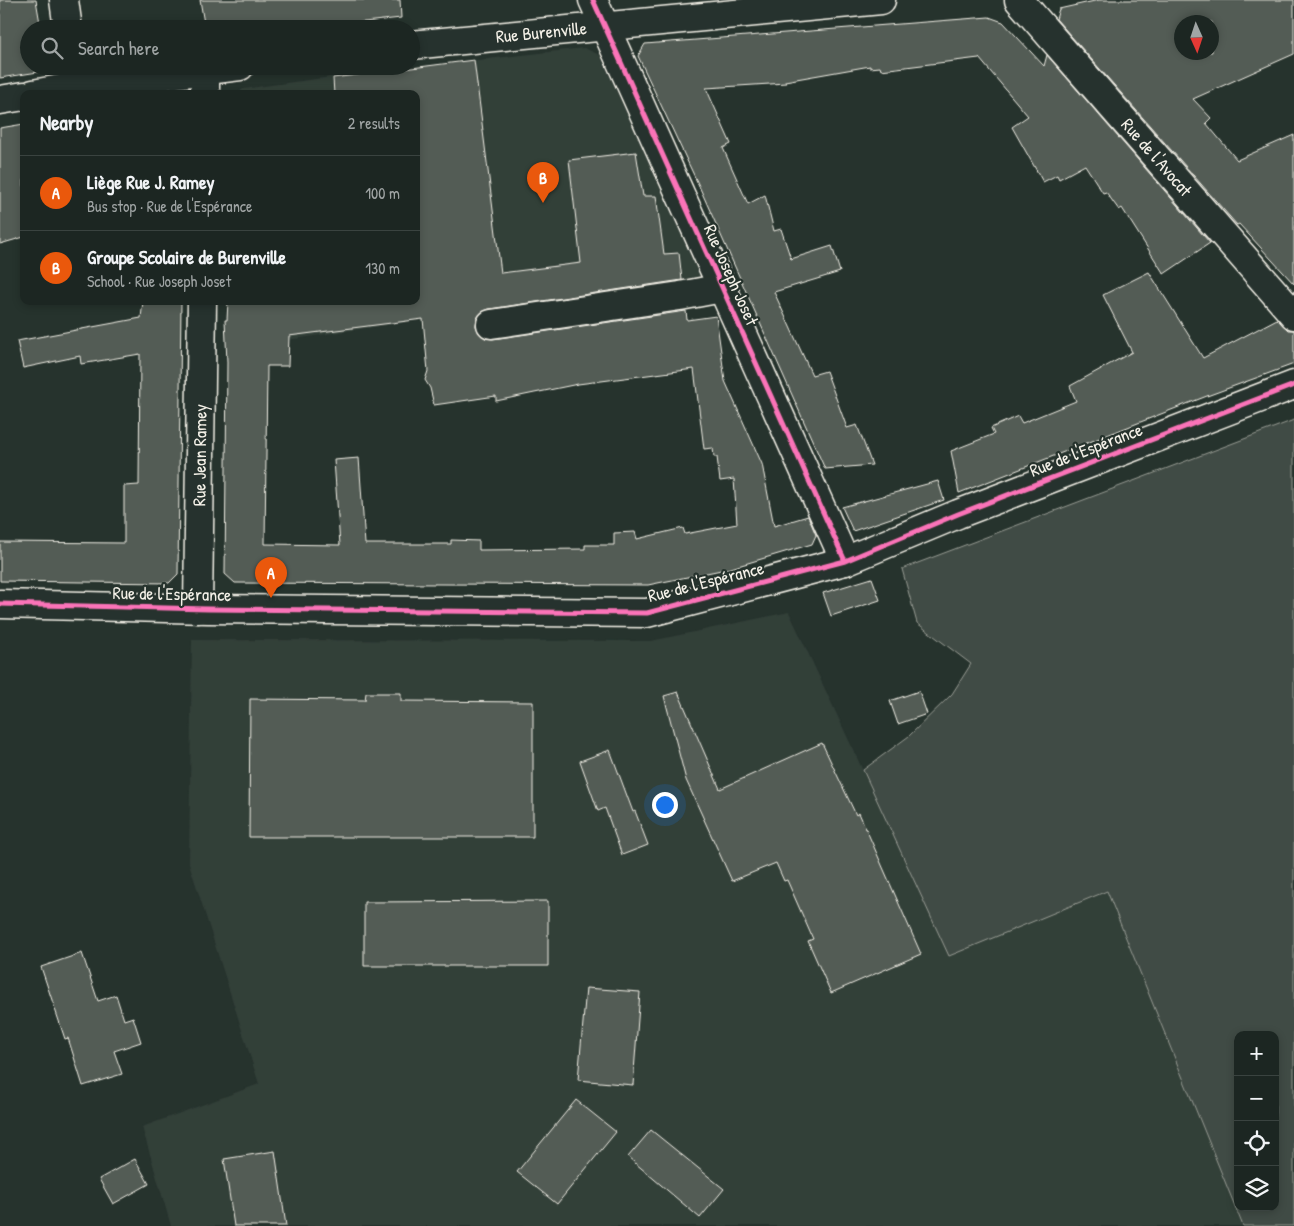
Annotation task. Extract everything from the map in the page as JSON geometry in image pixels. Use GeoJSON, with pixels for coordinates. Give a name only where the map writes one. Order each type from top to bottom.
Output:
{"type":"FeatureCollection","features":[{"type":"Feature","properties":{"kind":"street"},"geometry":{"type":"LineString","coordinates":[[64,0],[67,20]]}},
{"type":"Feature","properties":{"kind":"street","name":"Rue Joseph Joset"},"geometry":{"type":"LineString","coordinates":[[593,0],[845,561]]}},
{"type":"Feature","properties":{"kind":"street","name":"Rue Burenville"},"geometry":{"type":"LineString","coordinates":[[420,44],[603,25],[881,0]]}},
{"type":"Feature","properties":{"kind":"street","name":"Rue de l'Avocat"},"geometry":{"type":"LineString","coordinates":[[1019,0],[1294,315]]}},
{"type":"Feature","properties":{"kind":"street"},"geometry":{"type":"LineString","coordinates":[[43,90],[76,76],[205,82],[220,75]]}},
{"type":"Feature","properties":{"kind":"street"},"geometry":{"type":"LineString","coordinates":[[0,100],[20,97]]}},
{"type":"Feature","properties":{"kind":"street","name":"Rue Joseph Joset"},"geometry":{"type":"LineString","coordinates":[[491,324],[722,288]]}},
{"type":"Feature","properties":{"kind":"street","name":"Rue Jean Ramey"},"geometry":{"type":"LineString","coordinates":[[198,609],[202,305]]}},
{"type":"Feature","properties":{"kind":"street","name":"Rue de l'Espérance"},"geometry":{"type":"LineString","coordinates":[[0,604],[198,609],[647,613],[845,561],[958,514],[1294,385]]}},
{"type":"Feature","properties":{"kind":"shaded area"},"geometry":{"type":"Polygon","coordinates":[[[584,48],[600,55],[703,279],[500,317],[426,326],[421,320],[267,343],[227,357],[228,305],[420,305],[420,90],[242,90],[347,75],[420,75],[420,67],[584,48]]]}},
{"type":"Feature","properties":{"kind":"shaded area"},"geometry":{"type":"Polygon","coordinates":[[[1294,420],[1294,1226],[1243,1226],[1237,1211],[1279,1211],[1279,1031],[1234,1031],[1234,1204],[1107,891],[949,956],[863,770],[909,736],[952,694],[971,664],[917,623],[902,569],[1294,420]]]}},
{"type":"Feature","properties":{"kind":"shaded area"},"geometry":{"type":"Polygon","coordinates":[[[789,612],[949,955],[1107,891],[1234,1204],[1234,1211],[1237,1211],[1243,1226],[171,1226],[142,1127],[259,1084],[189,863],[192,640],[651,641],[789,612]]]}},
{"type":"Feature","properties":{"kind":"building"},"geometry":{"type":"Polygon","coordinates":[[[0,0],[36,0],[39,20],[20,20],[20,75],[0,78],[0,0]]]}},
{"type":"Feature","properties":{"kind":"building"},"geometry":{"type":"Polygon","coordinates":[[[200,0],[400,0],[401,18],[383,20],[203,20],[200,0]]]}},
{"type":"Feature","properties":{"kind":"building"},"geometry":{"type":"Polygon","coordinates":[[[1099,0],[1294,0],[1294,54],[1193,99],[1211,118],[1206,123],[1237,160],[1294,135],[1294,284],[1239,224],[1237,225],[1056,19],[1059,9],[1099,0]]]}},
{"type":"Feature","properties":{"kind":"building"},"geometry":{"type":"Polygon","coordinates":[[[989,17],[1003,22],[1044,66],[1047,55],[1210,243],[1164,274],[1122,208],[1119,210],[1106,192],[1103,193],[1085,165],[1059,179],[1057,175],[1043,182],[1012,127],[1028,116],[979,58],[881,70],[880,67],[870,68],[870,66],[785,81],[786,83],[706,88],[731,144],[723,148],[748,204],[765,195],[774,231],[781,229],[791,259],[832,246],[840,272],[774,292],[812,375],[826,371],[847,428],[857,425],[872,465],[825,469],[699,186],[638,56],[645,44],[989,17]]]}},
{"type":"Feature","properties":{"kind":"building"},"geometry":{"type":"Polygon","coordinates":[[[474,60],[501,273],[581,263],[569,160],[636,152],[643,196],[656,196],[664,254],[679,253],[682,280],[489,309],[482,312],[477,318],[476,326],[479,333],[485,338],[493,339],[686,311],[687,320],[716,316],[725,381],[762,464],[774,526],[808,516],[816,535],[812,544],[731,568],[648,585],[235,583],[225,574],[227,362],[225,320],[227,320],[228,305],[420,305],[420,90],[334,90],[333,78],[356,75],[420,75],[420,67],[474,60]],[[423,319],[289,336],[288,366],[267,366],[265,544],[340,545],[334,460],[359,458],[365,544],[451,544],[451,540],[479,541],[479,550],[585,549],[585,545],[614,545],[614,533],[635,532],[637,539],[683,528],[685,534],[737,524],[734,479],[720,481],[717,457],[714,457],[713,448],[704,449],[694,369],[578,384],[496,401],[496,396],[434,405],[430,388],[425,380],[428,371],[423,319]]]}},
{"type":"Feature","properties":{"kind":"building"},"geometry":{"type":"Polygon","coordinates":[[[20,125],[20,238],[0,244],[0,128],[20,125]]]}},
{"type":"Feature","properties":{"kind":"building"},"geometry":{"type":"Polygon","coordinates":[[[1149,272],[1203,358],[1277,319],[1288,330],[1294,330],[1294,364],[959,493],[951,451],[994,434],[991,428],[1018,416],[1022,423],[1076,401],[1070,386],[1132,352],[1103,295],[1149,272]]]}},
{"type":"Feature","properties":{"kind":"building"},"geometry":{"type":"Polygon","coordinates":[[[143,305],[181,305],[178,574],[169,583],[0,581],[0,542],[124,543],[124,486],[139,485],[140,354],[81,364],[80,356],[23,368],[17,341],[141,318],[143,305]]]}},
{"type":"Feature","properties":{"kind":"building"},"geometry":{"type":"Polygon","coordinates":[[[938,481],[944,500],[853,531],[842,507],[938,481]]]}},
{"type":"Feature","properties":{"kind":"building"},"geometry":{"type":"Polygon","coordinates":[[[872,578],[880,600],[831,616],[823,593],[872,578]]]}},
{"type":"Feature","properties":{"kind":"building"},"geometry":{"type":"Polygon","coordinates":[[[919,691],[927,714],[898,724],[890,701],[919,691]]]}},
{"type":"Feature","properties":{"kind":"building"},"geometry":{"type":"Polygon","coordinates":[[[678,692],[720,789],[822,743],[856,815],[859,813],[921,954],[831,993],[808,941],[813,939],[787,880],[784,881],[776,863],[732,881],[686,780],[664,696],[678,692]]]}},
{"type":"Feature","properties":{"kind":"building"},"geometry":{"type":"Polygon","coordinates":[[[366,693],[401,693],[401,701],[533,702],[533,837],[249,837],[250,699],[365,700],[366,693]]]}},
{"type":"Feature","properties":{"kind":"building"},"geometry":{"type":"Polygon","coordinates":[[[610,750],[633,812],[635,811],[648,845],[622,855],[605,808],[598,811],[580,761],[610,750]]]}},
{"type":"Feature","properties":{"kind":"building"},"geometry":{"type":"Polygon","coordinates":[[[548,901],[548,966],[364,966],[364,902],[548,901]]]}},
{"type":"Feature","properties":{"kind":"building"},"geometry":{"type":"Polygon","coordinates":[[[82,953],[98,1001],[116,995],[124,1020],[133,1017],[141,1042],[114,1051],[122,1074],[83,1086],[68,1038],[65,1039],[41,967],[82,953]]]}},
{"type":"Feature","properties":{"kind":"building"},"geometry":{"type":"Polygon","coordinates":[[[586,988],[640,992],[633,1085],[578,1080],[586,988]]]}},
{"type":"Feature","properties":{"kind":"building"},"geometry":{"type":"Polygon","coordinates":[[[576,1100],[616,1132],[557,1204],[517,1172],[576,1100]]]}},
{"type":"Feature","properties":{"kind":"building"},"geometry":{"type":"Polygon","coordinates":[[[651,1130],[724,1189],[700,1218],[628,1157],[651,1130]]]}},
{"type":"Feature","properties":{"kind":"building"},"geometry":{"type":"Polygon","coordinates":[[[275,1151],[286,1226],[234,1226],[224,1159],[275,1151]]]}},
{"type":"Feature","properties":{"kind":"building"},"geometry":{"type":"Polygon","coordinates":[[[135,1159],[149,1184],[113,1204],[99,1179],[135,1159]]]}},
{"type":"Feature","properties":{"kind":"cycle path"},"geometry":{"type":"LineString","coordinates":[[593,0],[845,561]]}},
{"type":"Feature","properties":{"kind":"cycle path"},"geometry":{"type":"LineString","coordinates":[[0,604],[208,609],[647,613],[845,561],[958,514],[1294,385]]}},
{"type":"Feature","properties":{"kind":"place","name":"Groupe Scolaire de Burenville"},"geometry":{"type":"Point","coordinates":[543,203]}},
{"type":"Feature","properties":{"kind":"place","name":"Liège Rue J. Ramey"},"geometry":{"type":"Point","coordinates":[271,598]}}]}
